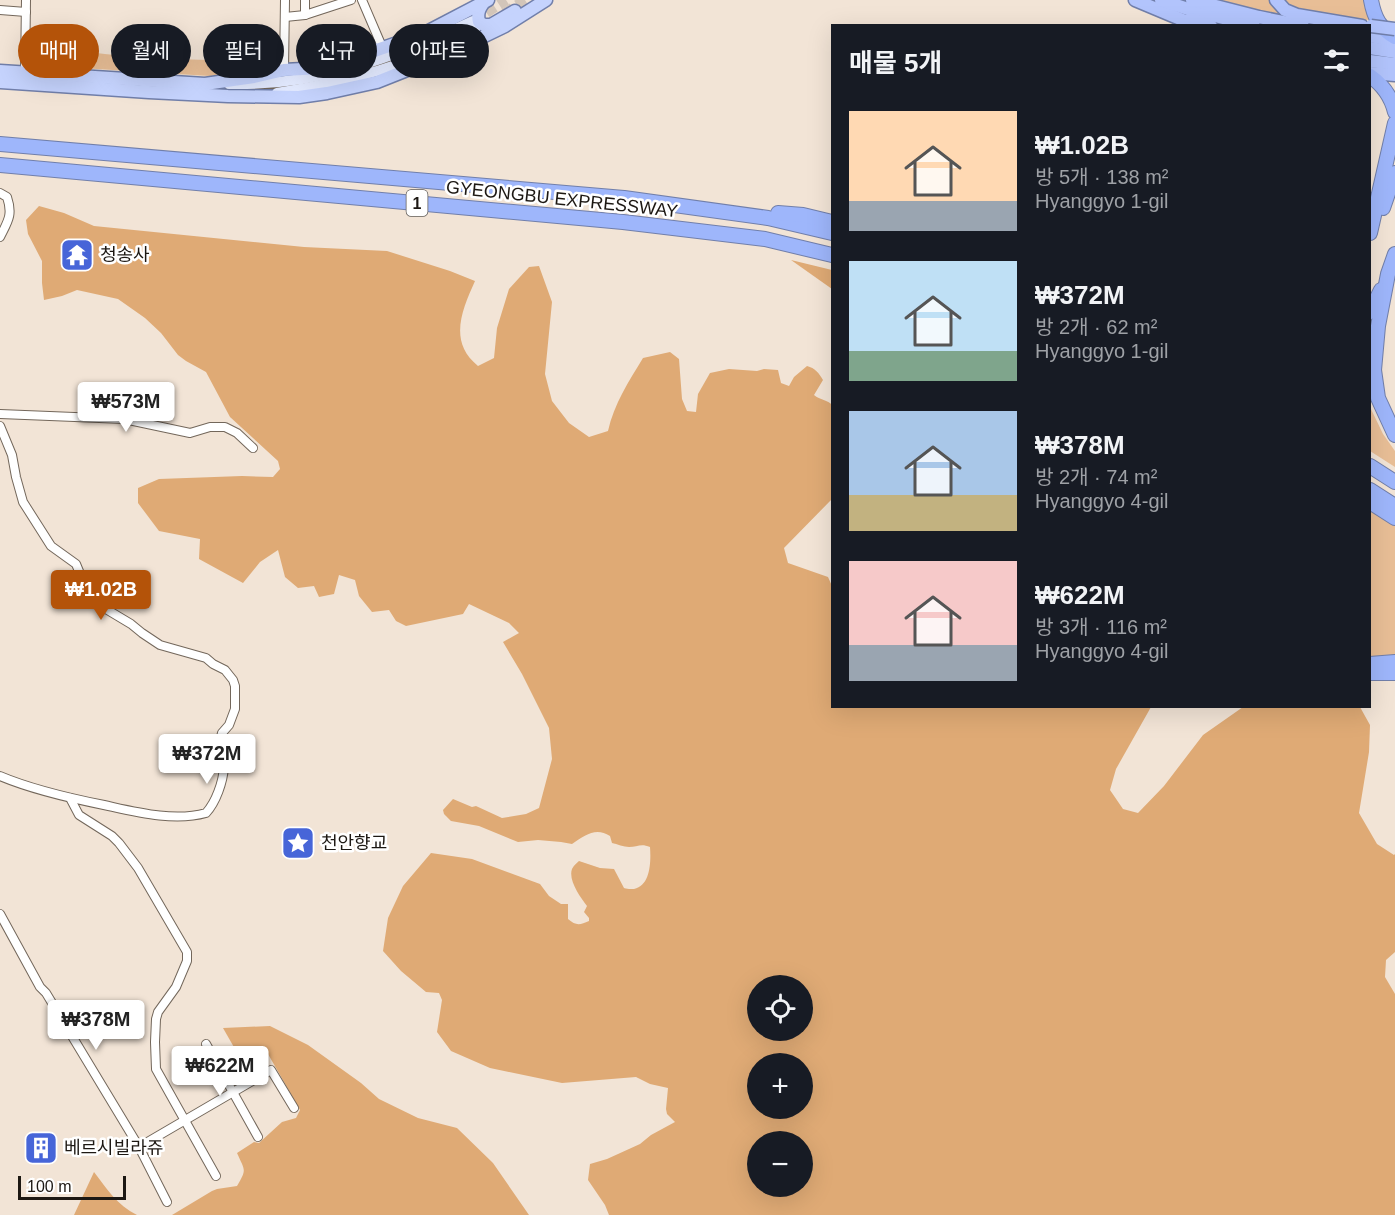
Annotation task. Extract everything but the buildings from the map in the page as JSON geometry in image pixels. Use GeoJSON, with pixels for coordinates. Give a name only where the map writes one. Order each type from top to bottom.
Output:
{"type":"FeatureCollection","features":[{"type":"Feature","properties":{"kind":"highway"},"geometry":{"type":"LineString","coordinates":[[1135,0],[1205,24]]}},
{"type":"Feature","properties":{"kind":"highway"},"geometry":{"type":"LineString","coordinates":[[1161,0],[1246,24]]}},
{"type":"Feature","properties":{"kind":"highway"},"geometry":{"type":"LineString","coordinates":[[1192,0],[1293,24]]}},
{"type":"Feature","properties":{"kind":"highway"},"geometry":{"type":"LineString","coordinates":[[1275,0],[1285,10],[1296,15],[1346,24]]}},
{"type":"Feature","properties":{"kind":"highway"},"geometry":{"type":"LineString","coordinates":[[1371,0],[1377,21],[1395,39]]}},
{"type":"Feature","properties":{"kind":"highway"},"geometry":{"type":"LineString","coordinates":[[1169,13],[1193,24]]}},
{"type":"Feature","properties":{"kind":"highway"},"geometry":{"type":"LineString","coordinates":[[1371,28],[1395,29]]}},
{"type":"Feature","properties":{"kind":"highway"},"geometry":{"type":"LineString","coordinates":[[1371,29],[1395,39]]}},
{"type":"Feature","properties":{"kind":"highway"},"geometry":{"type":"LineString","coordinates":[[1371,48],[1395,52]]}},
{"type":"Feature","properties":{"kind":"highway"},"geometry":{"type":"LineString","coordinates":[[1371,61],[1395,64]]}},
{"type":"Feature","properties":{"kind":"highway"},"geometry":{"type":"LineString","coordinates":[[1371,75],[1395,75]]}},
{"type":"Feature","properties":{"kind":"highway"},"geometry":{"type":"LineString","coordinates":[[1371,76],[1389,95],[1395,112]]}},
{"type":"Feature","properties":{"kind":"highway"},"geometry":{"type":"LineString","coordinates":[[1371,229],[1395,123]]}},
{"type":"Feature","properties":{"kind":"highway","name":"GYEONGBU EXPRESSWAY"},"geometry":{"type":"LineString","coordinates":[[0,144],[624,198],[768,218],[831,233]]}},
{"type":"Feature","properties":{"kind":"highway","name":"GYEONGBU EXPRESSWAY"},"geometry":{"type":"LineString","coordinates":[[0,165],[623,222],[765,239],[831,255]]}},
{"type":"Feature","properties":{"kind":"highway"},"geometry":{"type":"LineString","coordinates":[[1371,243],[1395,173]]}},
{"type":"Feature","properties":{"kind":"highway"},"geometry":{"type":"LineString","coordinates":[[624,198],[803,215],[831,222]]}},
{"type":"Feature","properties":{"kind":"highway"},"geometry":{"type":"LineString","coordinates":[[1395,254],[1377,333],[1374,370],[1378,398],[1395,435]]}},
{"type":"Feature","properties":{"kind":"highway"},"geometry":{"type":"LineString","coordinates":[[1371,310],[1389,274]]}},
{"type":"Feature","properties":{"kind":"highway"},"geometry":{"type":"LineString","coordinates":[[1371,466],[1395,482]]}},
{"type":"Feature","properties":{"kind":"highway"},"geometry":{"type":"LineString","coordinates":[[1371,491],[1395,506]]}},
{"type":"Feature","properties":{"kind":"highway"},"geometry":{"type":"LineString","coordinates":[[1371,503],[1395,518]]}},
{"type":"Feature","properties":{"kind":"highway"},"geometry":{"type":"LineString","coordinates":[[1371,664],[1395,662]]}},
{"type":"Feature","properties":{"kind":"highway"},"geometry":{"type":"LineString","coordinates":[[1371,673],[1395,673]]}},
{"type":"Feature","properties":{"kind":"main road"},"geometry":{"type":"LineString","coordinates":[[486,1],[478,11],[478,19],[482,24],[488,26],[537,0]]}},
{"type":"Feature","properties":{"kind":"main road"},"geometry":{"type":"LineString","coordinates":[[0,82],[228,96],[300,97],[377,82],[477,40],[505,26],[546,0]]}},
{"type":"Feature","properties":{"kind":"main road"},"geometry":{"type":"LineString","coordinates":[[284,70],[321,68],[383,49],[423,34],[486,1]]}},
{"type":"Feature","properties":{"kind":"main road"},"geometry":{"type":"LineString","coordinates":[[99,78],[205,84],[257,85],[286,82],[364,65],[474,25],[466,35],[410,60],[360,76],[321,86],[277,93],[228,96]]}},
{"type":"Feature","properties":{"kind":"main road"},"geometry":{"type":"LineString","coordinates":[[0,71],[18,72]]}},
{"type":"Feature","properties":{"kind":"main road"},"geometry":{"type":"LineString","coordinates":[[205,84],[247,78]]}},
{"type":"Feature","properties":{"kind":"street"},"geometry":{"type":"LineString","coordinates":[[26,0],[26,24]]}},
{"type":"Feature","properties":{"kind":"street"},"geometry":{"type":"LineString","coordinates":[[284,70],[285,0]]}},
{"type":"Feature","properties":{"kind":"street"},"geometry":{"type":"LineString","coordinates":[[305,0],[305,15]]}},
{"type":"Feature","properties":{"kind":"street"},"geometry":{"type":"LineString","coordinates":[[285,17],[305,15],[351,0]]}},
{"type":"Feature","properties":{"kind":"street"},"geometry":{"type":"LineString","coordinates":[[362,0],[383,49]]}},
{"type":"Feature","properties":{"kind":"street"},"geometry":{"type":"LineString","coordinates":[[0,10],[26,12]]}},
{"type":"Feature","properties":{"kind":"street"},"geometry":{"type":"LineString","coordinates":[[0,193],[7,196],[11,211],[8,223],[0,237]]}},
{"type":"Feature","properties":{"kind":"street"},"geometry":{"type":"LineString","coordinates":[[0,414],[124,419],[190,433],[210,427],[225,427],[237,432],[253,448]]}},
{"type":"Feature","properties":{"kind":"street"},"geometry":{"type":"LineString","coordinates":[[0,426],[12,455],[23,502],[51,546],[76,564],[91,600],[125,620],[160,645],[206,658],[225,670],[235,686],[236,709],[229,725],[222,733],[223,776],[214,802],[206,813],[184,816],[135,813],[70,798],[0,776]]}},
{"type":"Feature","properties":{"kind":"street"},"geometry":{"type":"LineString","coordinates":[[70,798],[79,815],[112,836],[138,868],[186,952],[187,961],[176,987],[156,1019],[156,1069],[216,1176]]}},
{"type":"Feature","properties":{"kind":"street"},"geometry":{"type":"LineString","coordinates":[[0,914],[40,987],[46,993],[139,1147],[167,1202]]}},
{"type":"Feature","properties":{"kind":"street"},"geometry":{"type":"LineString","coordinates":[[206,1044],[258,1137]]}},
{"type":"Feature","properties":{"kind":"street"},"geometry":{"type":"LineString","coordinates":[[139,1147],[271,1070],[294,1108]]}},
{"type":"Feature","properties":{"kind":"shaded area"},"geometry":{"type":"Polygon","coordinates":[[[1220,0],[1271,0],[1291,18],[1220,0]]]}},
{"type":"Feature","properties":{"kind":"shaded area"},"geometry":{"type":"Polygon","coordinates":[[[1281,0],[1367,0],[1370,19],[1359,22],[1298,11],[1281,0]]]}},
{"type":"Feature","properties":{"kind":"shaded area"},"geometry":{"type":"Polygon","coordinates":[[[99,53],[111,54],[111,70],[99,69],[99,53]]]}},
{"type":"Feature","properties":{"kind":"shaded area"},"geometry":{"type":"Polygon","coordinates":[[[191,59],[203,60],[203,76],[191,75],[191,59]]]}},
{"type":"Feature","properties":{"kind":"shaded area"},"geometry":{"type":"Polygon","coordinates":[[[39,206],[64,213],[94,226],[304,247],[387,251],[475,281],[462,314],[460,336],[469,357],[478,366],[494,358],[497,328],[509,289],[529,267],[539,266],[552,302],[545,374],[552,401],[569,423],[589,437],[608,431],[618,402],[643,358],[670,352],[679,359],[682,399],[687,411],[696,412],[698,394],[710,373],[729,369],[778,370],[781,383],[789,386],[794,377],[807,366],[812,368],[823,380],[814,395],[831,404],[831,500],[784,548],[788,563],[828,577],[831,584],[831,708],[1150,708],[1116,769],[1110,790],[1123,809],[1138,813],[1164,786],[1203,735],[1242,708],[1361,708],[1370,725],[1369,752],[1359,813],[1377,844],[1395,854],[1395,952],[1386,960],[1385,977],[1395,994],[1395,1215],[609,1215],[588,1180],[590,1164],[640,1144],[675,1122],[667,1114],[668,1088],[650,1084],[636,1077],[562,1083],[490,1068],[451,1051],[437,1032],[442,1000],[439,993],[426,992],[401,971],[383,951],[388,918],[403,886],[431,853],[472,859],[540,884],[549,896],[561,904],[568,904],[568,919],[578,924],[589,921],[589,918],[584,912],[587,906],[575,888],[572,878],[571,873],[575,865],[579,861],[600,868],[614,869],[624,888],[634,889],[640,887],[647,878],[650,847],[642,845],[627,847],[612,843],[610,836],[600,832],[586,835],[572,844],[538,840],[518,842],[479,826],[451,821],[443,810],[453,799],[502,818],[526,814],[539,808],[552,759],[549,728],[503,642],[519,633],[509,623],[469,604],[463,614],[406,626],[396,621],[389,610],[372,612],[359,596],[355,580],[339,575],[334,594],[319,597],[314,586],[298,588],[285,577],[278,550],[260,562],[243,583],[199,559],[200,539],[159,531],[138,503],[138,488],[159,479],[273,477],[280,469],[278,461],[230,417],[206,372],[178,355],[161,333],[145,318],[118,299],[77,290],[44,300],[42,261],[28,234],[26,220],[39,206]]]}},
{"type":"Feature","properties":{"kind":"shaded area"},"geometry":{"type":"Polygon","coordinates":[[[791,260],[831,270],[831,288],[791,260]]]}},
{"type":"Feature","properties":{"kind":"shaded area"},"geometry":{"type":"Polygon","coordinates":[[[1371,409],[1383,434],[1395,451],[1395,467],[1371,452],[1371,409]]]}},
{"type":"Feature","properties":{"kind":"shaded area"},"geometry":{"type":"Polygon","coordinates":[[[1371,509],[1395,524],[1395,657],[1371,657],[1371,509]]]}},
{"type":"Feature","properties":{"kind":"shaded area"},"geometry":{"type":"Polygon","coordinates":[[[270,1026],[308,1045],[361,1083],[379,1099],[418,1118],[457,1128],[493,1163],[529,1215],[172,1215],[212,1191],[237,1186],[244,1170],[237,1153],[254,1142],[259,1143],[282,1122],[296,1118],[300,1110],[268,1054],[254,1049],[239,1056],[223,1028],[270,1026]]]}},
{"type":"Feature","properties":{"kind":"shaded area"},"geometry":{"type":"Polygon","coordinates":[[[94,1172],[118,1201],[137,1215],[74,1215],[94,1172]]]}},
{"type":"Feature","properties":{"kind":"tunnel"},"geometry":{"type":"LineString","coordinates":[[474,21],[506,0]]}},
{"type":"Feature","properties":{"kind":"tunnel"},"geometry":{"type":"LineString","coordinates":[[504,13],[525,0]]}},
{"type":"Feature","properties":{"kind":"place","name":"청송사"},"geometry":{"type":"Point","coordinates":[77,255]}},
{"type":"Feature","properties":{"kind":"place","name":"천안향교"},"geometry":{"type":"Point","coordinates":[298,843]}},
{"type":"Feature","properties":{"kind":"place","name":"베르시빌라쥬"},"geometry":{"type":"Point","coordinates":[41,1148]}}]}
